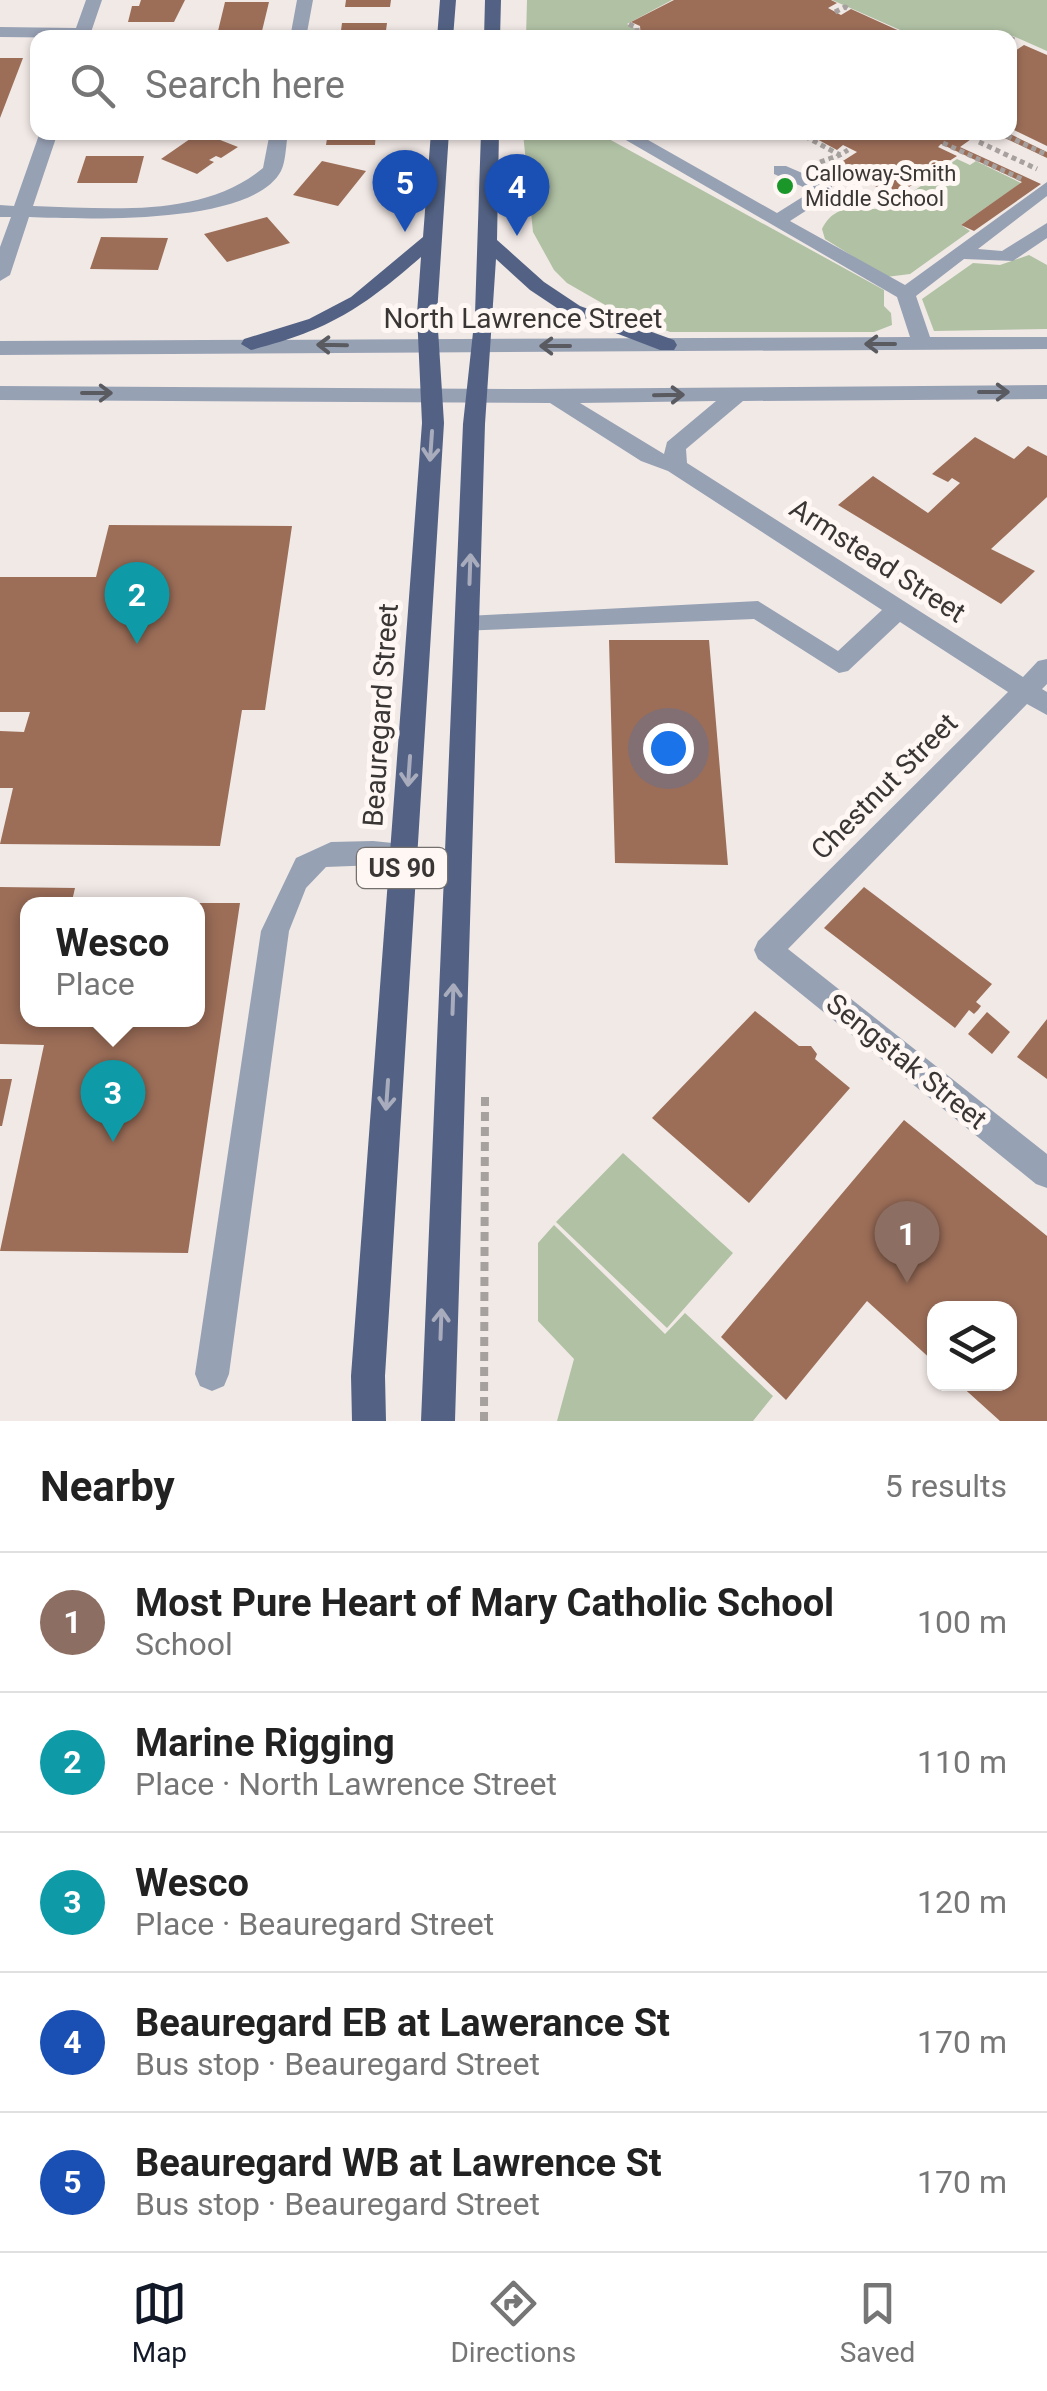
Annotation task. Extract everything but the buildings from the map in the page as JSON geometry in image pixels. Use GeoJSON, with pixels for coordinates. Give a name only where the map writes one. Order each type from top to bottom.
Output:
{"type":"FeatureCollection","features":[{"type":"Feature","properties":{"kind":"main road"},"geometry":{"type":"LineString","coordinates":[[446,30],[448,0]]}},
{"type":"Feature","properties":{"kind":"main road"},"geometry":{"type":"LineString","coordinates":[[492,0],[492,30]]}},
{"type":"Feature","properties":{"kind":"main road","name":"Beauregard Street"},"geometry":{"type":"LineString","coordinates":[[369,1421],[368,1376],[433,423],[429,346],[439,140]]}},
{"type":"Feature","properties":{"kind":"main road","name":"US 90"},"geometry":{"type":"LineString","coordinates":[[438,1421],[467,625],[490,140]]}},
{"type":"Feature","properties":{"kind":"main road"},"geometry":{"type":"LineString","coordinates":[[251,344],[316,324],[358,301],[433,238]]}},
{"type":"Feature","properties":{"kind":"main road"},"geometry":{"type":"LineString","coordinates":[[488,242],[537,286],[573,310],[668,345]]}},
{"type":"Feature","properties":{"kind":"street"},"geometry":{"type":"LineString","coordinates":[[84,30],[94,0]]}},
{"type":"Feature","properties":{"kind":"street"},"geometry":{"type":"LineString","coordinates":[[299,30],[305,0]]}},
{"type":"Feature","properties":{"kind":"street"},"geometry":{"type":"LineString","coordinates":[[0,32],[30,33]]}},
{"type":"Feature","properties":{"kind":"street"},"geometry":{"type":"LineString","coordinates":[[0,275],[46,140]]}},
{"type":"Feature","properties":{"kind":"street"},"geometry":{"type":"LineString","coordinates":[[0,210],[170,210],[212,204],[245,191],[272,170],[278,140]]}},
{"type":"Feature","properties":{"kind":"street"},"geometry":{"type":"LineString","coordinates":[[634,140],[906,294],[922,344]]}},
{"type":"Feature","properties":{"kind":"street"},"geometry":{"type":"LineString","coordinates":[[777,222],[826,190],[780,170]]}},
{"type":"Feature","properties":{"kind":"street"},"geometry":{"type":"LineString","coordinates":[[906,294],[1039,186]]}},
{"type":"Feature","properties":{"kind":"street"},"geometry":{"type":"LineString","coordinates":[[957,253],[1006,257],[1047,229]]}},
{"type":"Feature","properties":{"kind":"street"},"geometry":{"type":"LineString","coordinates":[[976,238],[1026,246],[1047,254]]}},
{"type":"Feature","properties":{"kind":"street","name":"North Lawrence Street"},"geometry":{"type":"LineString","coordinates":[[0,348],[1047,343]]}},
{"type":"Feature","properties":{"kind":"street"},"geometry":{"type":"LineString","coordinates":[[0,393],[554,396],[1047,392]]}},
{"type":"Feature","properties":{"kind":"street"},"geometry":{"type":"LineString","coordinates":[[676,466],[675,447],[738,394]]}},
{"type":"Feature","properties":{"kind":"street","name":"Armstead Street"},"geometry":{"type":"LineString","coordinates":[[554,396],[649,456],[676,466],[1036,698]]}},
{"type":"Feature","properties":{"kind":"street"},"geometry":{"type":"LineString","coordinates":[[467,625],[758,610],[838,664],[898,609]]}},
{"type":"Feature","properties":{"kind":"street","name":"Chestnut Street"},"geometry":{"type":"LineString","coordinates":[[768,950],[1036,698],[1047,668]]}},
{"type":"Feature","properties":{"kind":"street"},"geometry":{"type":"LineString","coordinates":[[212,1374],[275,930],[291,886],[304,866],[324,853],[403,853]]}},
{"type":"Feature","properties":{"kind":"street","name":"Sengstak Street"},"geometry":{"type":"LineString","coordinates":[[768,950],[1047,1172]]}},
{"type":"Feature","properties":{"kind":"path"},"geometry":{"type":"LineString","coordinates":[[835,12],[845,7],[850,10]]}},
{"type":"Feature","properties":{"kind":"path"},"geometry":{"type":"LineString","coordinates":[[629,24],[638,30]]}},
{"type":"Feature","properties":{"kind":"path"},"geometry":{"type":"LineString","coordinates":[[812,140],[840,155],[848,150]]}},
{"type":"Feature","properties":{"kind":"path"},"geometry":{"type":"LineString","coordinates":[[1017,140],[1047,154]]}},
{"type":"Feature","properties":{"kind":"path"},"geometry":{"type":"LineString","coordinates":[[978,142],[1047,174]]}},
{"type":"Feature","properties":{"kind":"path"},"geometry":{"type":"LineString","coordinates":[[943,143],[1039,186]]}},
{"type":"Feature","properties":{"kind":"path"},"geometry":{"type":"LineString","coordinates":[[523,330],[524,303]]}},
{"type":"Feature","properties":{"kind":"path"},"geometry":{"type":"LineString","coordinates":[[514,314],[524,314]]}},
{"type":"Feature","properties":{"kind":"green space"},"geometry":{"type":"Polygon","coordinates":[[[527,0],[672,0],[627,24],[636,30],[526,30],[527,0]]]}},
{"type":"Feature","properties":{"kind":"green space"},"geometry":{"type":"Polygon","coordinates":[[[832,0],[1047,0],[1047,51],[1017,38],[1017,30],[900,30],[832,0]]]}},
{"type":"Feature","properties":{"kind":"green space"},"geometry":{"type":"Polygon","coordinates":[[[524,140],[611,140],[884,290],[884,306],[891,313],[892,325],[874,332],[670,332],[614,310],[567,283],[554,270],[533,232],[524,140]]]}},
{"type":"Feature","properties":{"kind":"green space"},"geometry":{"type":"Polygon","coordinates":[[[957,159],[970,165],[976,161],[1021,183],[961,225],[970,231],[910,274],[886,277],[825,239],[822,229],[835,214],[892,204],[957,159]]]}},
{"type":"Feature","properties":{"kind":"green space"},"geometry":{"type":"Polygon","coordinates":[[[1029,255],[1047,265],[1047,329],[934,331],[922,299],[973,263],[1000,265],[1029,255]]]}},
{"type":"Feature","properties":{"kind":"green space"},"geometry":{"type":"Polygon","coordinates":[[[623,1153],[733,1253],[667,1328],[556,1222],[623,1153]]]}},
{"type":"Feature","properties":{"kind":"green space"},"geometry":{"type":"Polygon","coordinates":[[[554,1225],[665,1334],[685,1313],[773,1396],[753,1421],[557,1421],[574,1359],[538,1321],[538,1243],[554,1225]]]}},
{"type":"Feature","properties":{"kind":"place","name":"Calloway-Smith Middle School"},"geometry":{"type":"Point","coordinates":[785,186]}},
{"type":"Feature","properties":{"kind":"place","name":"Beauregard WB at Lawrence St"},"geometry":{"type":"Point","coordinates":[405,232]}},
{"type":"Feature","properties":{"kind":"place","name":"Beauregard EB at Lawerance St"},"geometry":{"type":"Point","coordinates":[517,236]}},
{"type":"Feature","properties":{"kind":"place","name":"Marine Rigging"},"geometry":{"type":"Point","coordinates":[137,644]}},
{"type":"Feature","properties":{"kind":"place","name":"Wesco"},"geometry":{"type":"Point","coordinates":[113,1142]}},
{"type":"Feature","properties":{"kind":"place","name":"Most Pure Heart of Mary Catholic School"},"geometry":{"type":"Point","coordinates":[907,1283]}}]}
